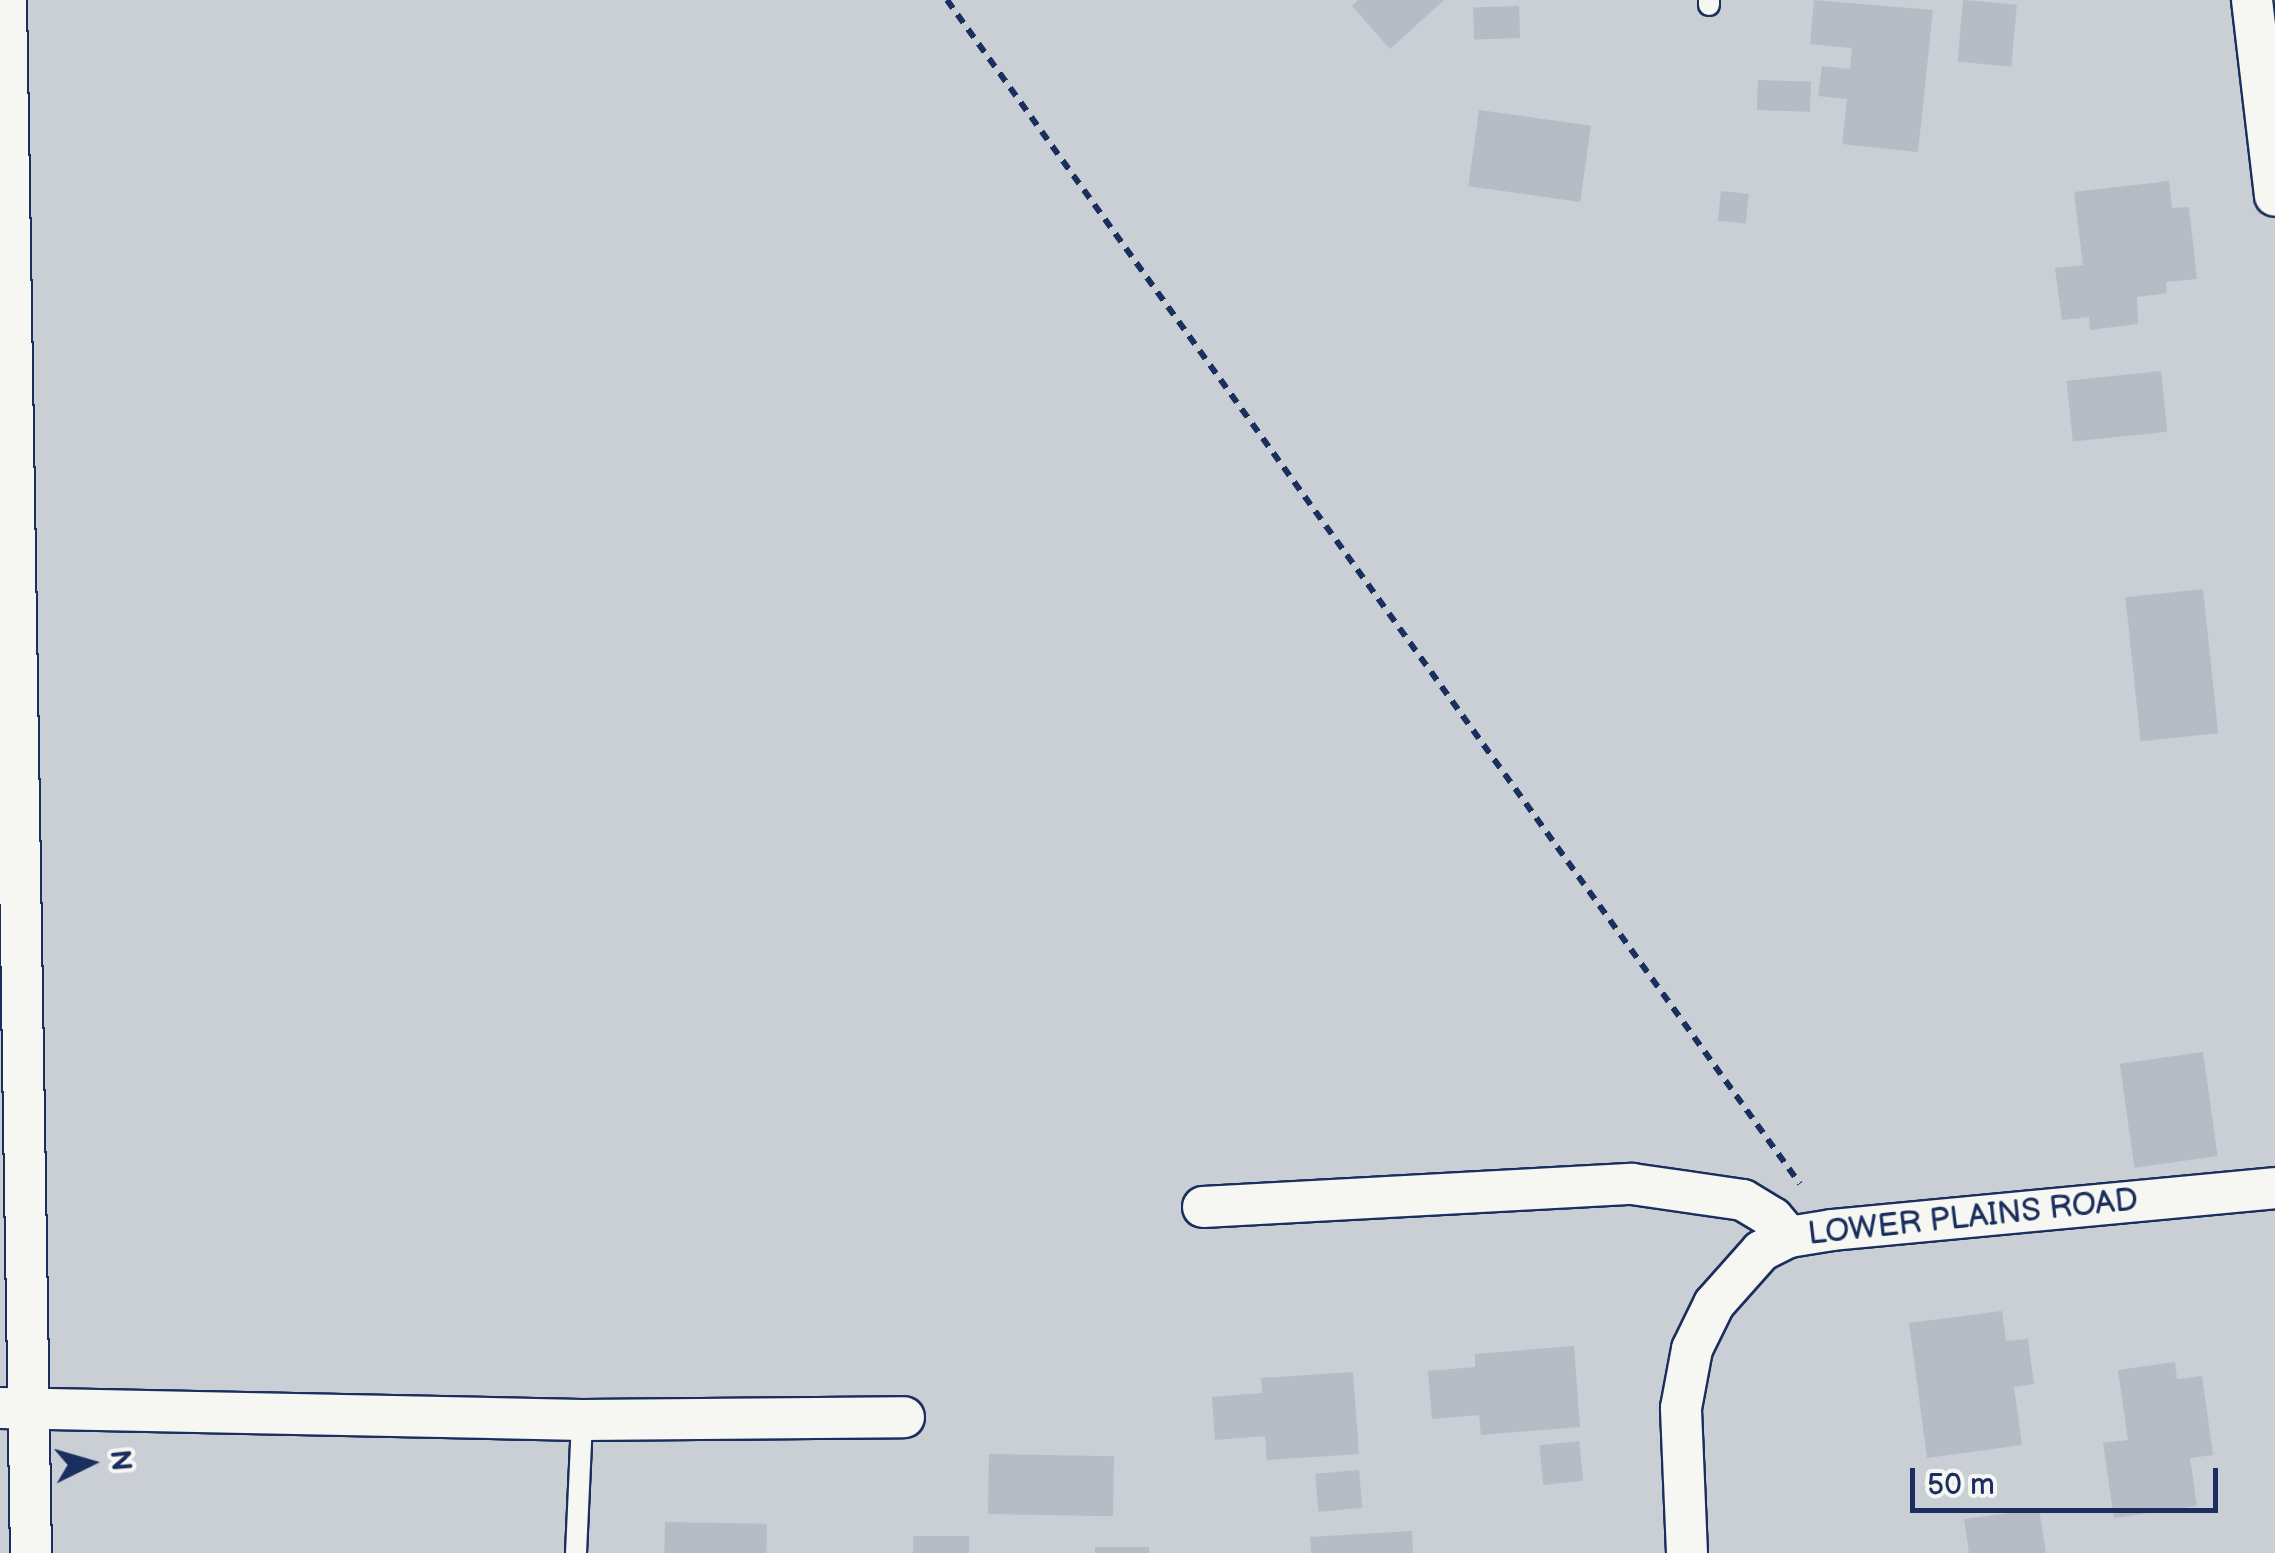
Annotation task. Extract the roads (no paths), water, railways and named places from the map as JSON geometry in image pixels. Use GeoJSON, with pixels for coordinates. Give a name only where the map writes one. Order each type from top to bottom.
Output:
{"type":"FeatureCollection","features":[{"type":"Feature","properties":{"kind":"street"},"geometry":{"type":"LineString","coordinates":[[6,0],[16,1408],[31,1553]]}},
{"type":"Feature","properties":{"kind":"street"},"geometry":{"type":"LineString","coordinates":[[2252,0],[2275,196]]}},
{"type":"Feature","properties":{"kind":"street"},"geometry":{"type":"LineString","coordinates":[[1203,1206],[1632,1184],[1743,1200],[1774,1218],[1790,1237]]}},
{"type":"Feature","properties":{"kind":"street","name":"LOWER PLAINS ROAD"},"geometry":{"type":"LineString","coordinates":[[1687,1553],[1681,1408],[1692,1349],[1736,1275],[1761,1251],[1790,1237],[1832,1230],[2275,1188]]}},
{"type":"Feature","properties":{"kind":"street"},"geometry":{"type":"LineString","coordinates":[[16,1408],[582,1420],[904,1417]]}},
{"type":"Feature","properties":{"kind":"lane"},"geometry":{"type":"LineString","coordinates":[[576,1553],[582,1420]]}}]}
